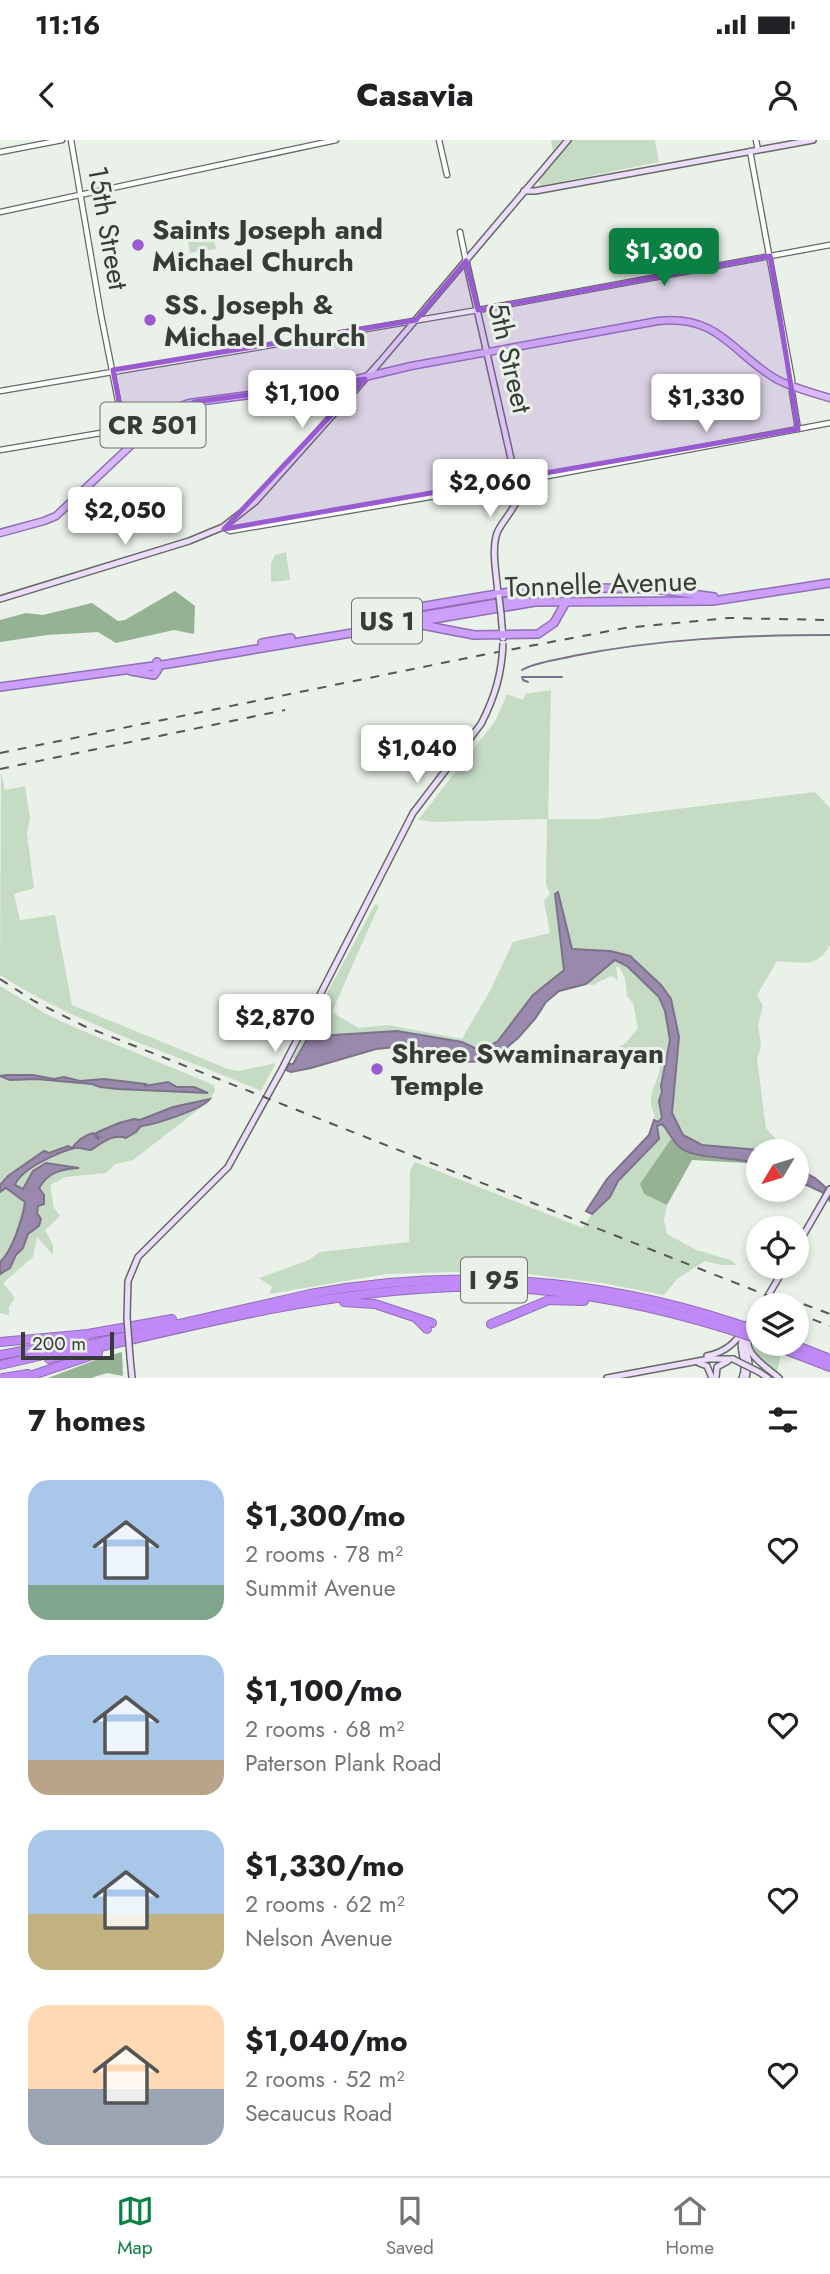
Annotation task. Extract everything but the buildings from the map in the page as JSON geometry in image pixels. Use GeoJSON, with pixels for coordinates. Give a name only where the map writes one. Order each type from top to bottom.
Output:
{"type":"FeatureCollection","features":[{"type":"Feature","properties":{"kind":"highway"},"geometry":{"type":"LineString","coordinates":[[596,579],[596,588]]}},
{"type":"Feature","properties":{"kind":"highway","name":"Tonnelle Avenue"},"geometry":{"type":"LineString","coordinates":[[157,663],[536,597],[714,597],[830,582]]}},
{"type":"Feature","properties":{"kind":"highway","name":"Tonnelle Avenue"},"geometry":{"type":"LineString","coordinates":[[0,685],[157,663],[535,602],[713,601],[830,582]]}},
{"type":"Feature","properties":{"kind":"highway"},"geometry":{"type":"LineString","coordinates":[[371,624],[384,613],[538,587],[654,589],[714,597]]}},
{"type":"Feature","properties":{"kind":"highway"},"geometry":{"type":"LineString","coordinates":[[399,624],[425,625],[480,635],[491,634],[503,639],[538,634],[554,623],[567,600]]}},
{"type":"Feature","properties":{"kind":"highway","name":"Tonnelle Avenue"},"geometry":{"type":"LineString","coordinates":[[0,685],[123,670],[153,675],[157,671],[157,663]]}},
{"type":"Feature","properties":{"kind":"highway","name":"I 95"},"geometry":{"type":"LineString","coordinates":[[0,1367],[310,1294],[368,1285],[432,1280],[503,1280],[609,1292],[665,1303],[746,1333]]}},
{"type":"Feature","properties":{"kind":"highway","name":"I 95"},"geometry":{"type":"LineString","coordinates":[[0,1367],[292,1306],[377,1293],[470,1287],[562,1293],[646,1307],[746,1329]]}},
{"type":"Feature","properties":{"kind":"highway"},"geometry":{"type":"LineString","coordinates":[[491,1324],[553,1299],[646,1307]]}},
{"type":"Feature","properties":{"kind":"highway"},"geometry":{"type":"LineString","coordinates":[[292,1306],[355,1301],[414,1317],[429,1326]]}},
{"type":"Feature","properties":{"kind":"highway"},"geometry":{"type":"LineString","coordinates":[[0,1342],[88,1334],[251,1307]]}},
{"type":"Feature","properties":{"kind":"highway"},"geometry":{"type":"LineString","coordinates":[[0,1355],[167,1326]]}},
{"type":"Feature","properties":{"kind":"highway"},"geometry":{"type":"LineString","coordinates":[[24,1378],[154,1335]]}},
{"type":"Feature","properties":{"kind":"highway"},"geometry":{"type":"LineString","coordinates":[[809,1351],[830,1359]]}},
{"type":"Feature","properties":{"kind":"highway"},"geometry":{"type":"LineString","coordinates":[[801,1356],[830,1367]]}},
{"type":"Feature","properties":{"kind":"highway"},"geometry":{"type":"LineString","coordinates":[[3,1378],[41,1371]]}},
{"type":"Feature","properties":{"kind":"main road"},"geometry":{"type":"LineString","coordinates":[[0,599],[185,542],[223,527],[255,502],[416,320],[568,140]]}},
{"type":"Feature","properties":{"kind":"main road"},"geometry":{"type":"LineString","coordinates":[[527,191],[813,140]]}},
{"type":"Feature","properties":{"kind":"main road"},"geometry":{"type":"LineString","coordinates":[[534,179],[544,188]]}},
{"type":"Feature","properties":{"kind":"main road","name":"5th Street"},"geometry":{"type":"LineString","coordinates":[[466,261],[519,494],[516,505],[497,534],[495,548],[498,595]]}},
{"type":"Feature","properties":{"kind":"main road","name":"CR 501"},"geometry":{"type":"LineString","coordinates":[[0,533],[44,522],[55,516],[155,424],[176,408],[189,403],[317,387],[487,352],[671,320],[691,323],[717,333],[774,377],[792,386],[830,398]]}},
{"type":"Feature","properties":{"kind":"main road"},"geometry":{"type":"LineString","coordinates":[[132,1378],[127,1318],[128,1281],[138,1257],[228,1167],[281,1071],[413,813],[481,724],[500,678],[503,639],[498,595]]}},
{"type":"Feature","properties":{"kind":"main road"},"geometry":{"type":"LineString","coordinates":[[809,1226],[829,1191]]}},
{"type":"Feature","properties":{"kind":"main road"},"geometry":{"type":"LineString","coordinates":[[661,1368],[725,1351],[746,1328]]}},
{"type":"Feature","properties":{"kind":"main road"},"geometry":{"type":"LineString","coordinates":[[744,1378],[749,1366],[747,1356]]}},
{"type":"Feature","properties":{"kind":"main road"},"geometry":{"type":"LineString","coordinates":[[755,1356],[779,1378]]}},
{"type":"Feature","properties":{"kind":"main road"},"geometry":{"type":"LineString","coordinates":[[607,1378],[709,1359],[733,1359],[768,1378]]}},
{"type":"Feature","properties":{"kind":"main road"},"geometry":{"type":"LineString","coordinates":[[714,1378],[718,1366],[733,1359]]}},
{"type":"Feature","properties":{"kind":"main road"},"geometry":{"type":"LineString","coordinates":[[682,1364],[704,1364],[714,1378]]}},
{"type":"Feature","properties":{"kind":"street"},"geometry":{"type":"LineString","coordinates":[[0,152],[62,140]]}},
{"type":"Feature","properties":{"kind":"street","name":"15th Street"},"geometry":{"type":"LineString","coordinates":[[71,140],[126,440],[130,446]]}},
{"type":"Feature","properties":{"kind":"street"},"geometry":{"type":"LineString","coordinates":[[0,212],[336,140]]}},
{"type":"Feature","properties":{"kind":"street"},"geometry":{"type":"LineString","coordinates":[[439,140],[447,175]]}},
{"type":"Feature","properties":{"kind":"street"},"geometry":{"type":"LineString","coordinates":[[756,140],[758,150]]}},
{"type":"Feature","properties":{"kind":"street"},"geometry":{"type":"LineString","coordinates":[[750,151],[798,429]]}},
{"type":"Feature","properties":{"kind":"street","name":"5th Street"},"geometry":{"type":"LineString","coordinates":[[460,232],[466,261]]}},
{"type":"Feature","properties":{"kind":"street"},"geometry":{"type":"LineString","coordinates":[[0,391],[478,310],[830,245]]}},
{"type":"Feature","properties":{"kind":"street"},"geometry":{"type":"LineString","coordinates":[[223,527],[230,531],[521,481],[830,423]]}},
{"type":"Feature","properties":{"kind":"street"},"geometry":{"type":"LineString","coordinates":[[0,450],[155,424]]}},
{"type":"Feature","properties":{"kind":"highlighted area"},"geometry":{"type":"Polygon","coordinates":[[[770,256],[798,429],[224,529],[365,379],[195,402],[155,424],[124,428],[113,370],[416,320],[466,261],[478,310],[770,256]]]}},
{"type":"Feature","properties":{"kind":"green space"},"geometry":{"type":"Polygon","coordinates":[[[551,140],[655,140],[659,162],[540,186],[538,179],[554,157],[551,140]]]}},
{"type":"Feature","properties":{"kind":"green space"},"geometry":{"type":"Polygon","coordinates":[[[212,231],[216,249],[190,253],[187,236],[212,231]]]}},
{"type":"Feature","properties":{"kind":"green space"},"geometry":{"type":"Polygon","coordinates":[[[286,552],[290,580],[271,582],[271,563],[275,555],[286,552]]]}},
{"type":"Feature","properties":{"kind":"green space"},"geometry":{"type":"Polygon","coordinates":[[[175,591],[195,606],[194,634],[174,630],[116,643],[98,632],[47,635],[0,642],[0,620],[26,613],[43,615],[92,603],[118,621],[125,620],[175,591]]]}},
{"type":"Feature","properties":{"kind":"green space"},"geometry":{"type":"Polygon","coordinates":[[[551,690],[548,819],[597,819],[815,792],[830,808],[830,945],[820,958],[814,961],[777,961],[757,995],[763,1006],[758,1025],[761,1046],[757,1059],[766,1128],[776,1139],[746,1139],[746,1148],[702,1145],[683,1135],[672,1113],[679,1037],[670,999],[635,959],[609,951],[572,949],[558,892],[555,894],[564,970],[533,995],[493,1045],[477,1049],[462,1042],[397,1031],[318,1036],[314,1027],[296,1059],[292,1058],[375,904],[379,905],[332,1012],[358,1028],[388,1025],[462,1039],[491,989],[513,942],[550,933],[544,901],[550,894],[546,884],[547,819],[434,822],[418,820],[496,720],[507,694],[523,700],[526,694],[551,690]]]}},
{"type":"Feature","properties":{"kind":"green space"},"geometry":{"type":"Polygon","coordinates":[[[1,772],[5,790],[25,786],[30,818],[27,833],[34,888],[14,894],[20,920],[55,915],[72,1005],[228,1069],[238,1071],[276,1063],[261,1091],[95,1025],[0,975],[1,772]]]}},
{"type":"Feature","properties":{"kind":"green space"},"geometry":{"type":"Polygon","coordinates":[[[615,960],[627,966],[659,997],[665,1011],[670,1040],[661,1086],[659,1101],[662,1118],[659,1121],[655,1120],[651,1104],[660,1067],[655,1053],[647,1047],[613,1058],[611,1051],[626,1043],[638,1028],[633,1003],[627,996],[625,978],[619,967],[616,967],[618,980],[611,976],[593,985],[586,984],[615,960]]]}},
{"type":"Feature","properties":{"kind":"green space"},"geometry":{"type":"Polygon","coordinates":[[[0,986],[46,1014],[76,1028],[214,1085],[215,1091],[210,1099],[114,1126],[98,1135],[98,1139],[82,1139],[71,1148],[68,1146],[49,1153],[44,1151],[0,1184],[0,986]],[[6,1075],[100,1087],[206,1093],[194,1087],[177,1087],[168,1082],[144,1086],[145,1084],[107,1080],[78,1081],[6,1075]]]}},
{"type":"Feature","properties":{"kind":"green space"},"geometry":{"type":"Polygon","coordinates":[[[203,1106],[133,1160],[115,1164],[106,1173],[65,1177],[50,1185],[54,1208],[60,1216],[45,1230],[53,1245],[53,1255],[37,1237],[33,1257],[3,1283],[15,1298],[9,1307],[9,1315],[0,1313],[0,1274],[15,1261],[26,1239],[41,1219],[37,1213],[38,1206],[42,1204],[39,1188],[50,1173],[75,1168],[46,1163],[33,1171],[23,1189],[15,1185],[15,1181],[30,1168],[60,1152],[117,1136],[126,1138],[141,1126],[159,1123],[203,1106]]]}},
{"type":"Feature","properties":{"kind":"green space"},"geometry":{"type":"Polygon","coordinates":[[[662,1124],[671,1139],[641,1184],[644,1194],[667,1205],[664,1220],[667,1234],[696,1250],[731,1260],[736,1265],[705,1261],[677,1279],[664,1295],[602,1283],[528,1274],[454,1272],[387,1274],[269,1294],[272,1287],[259,1278],[309,1260],[320,1252],[409,1242],[410,1171],[415,1162],[583,1228],[592,1214],[610,1197],[618,1181],[659,1139],[657,1126],[662,1124]]]}},
{"type":"Feature","properties":{"kind":"green space"},"geometry":{"type":"Polygon","coordinates":[[[671,1139],[691,1151],[746,1161],[692,1160],[667,1205],[644,1194],[640,1184],[671,1139]]]}},
{"type":"Feature","properties":{"kind":"green space"},"geometry":{"type":"Polygon","coordinates":[[[6,1188],[25,1202],[17,1232],[0,1262],[0,1192],[6,1188]]]}},
{"type":"Feature","properties":{"kind":"green space"},"geometry":{"type":"Polygon","coordinates":[[[122,1352],[123,1376],[107,1373],[91,1378],[48,1378],[98,1359],[122,1352]]]}},
{"type":"Feature","properties":{"kind":"green space"},"geometry":{"type":"Polygon","coordinates":[[[759,1356],[781,1356],[777,1372],[759,1356]]]}},
{"type":"Feature","properties":{"kind":"shaded area"},"geometry":{"type":"Polygon","coordinates":[[[558,892],[572,949],[610,951],[630,956],[661,985],[671,999],[679,1037],[672,1113],[683,1135],[702,1145],[746,1149],[746,1161],[682,1149],[662,1124],[657,1126],[659,1139],[618,1181],[610,1197],[592,1214],[586,1211],[607,1179],[649,1135],[654,1120],[658,1122],[662,1118],[659,1101],[670,1040],[665,1011],[659,997],[627,966],[615,960],[586,984],[559,991],[546,1002],[518,1038],[491,1061],[463,1062],[428,1053],[415,1045],[376,1049],[311,1068],[291,1072],[286,1070],[289,1064],[293,1064],[315,1025],[315,1033],[318,1036],[397,1031],[462,1042],[477,1049],[497,1042],[533,995],[564,970],[555,894],[558,892]]]}},
{"type":"Feature","properties":{"kind":"shaded area"},"geometry":{"type":"Polygon","coordinates":[[[33,1075],[54,1079],[64,1077],[80,1081],[104,1079],[146,1084],[145,1086],[168,1082],[177,1087],[194,1087],[208,1093],[118,1089],[36,1079],[10,1080],[0,1076],[33,1075]]]}},
{"type":"Feature","properties":{"kind":"shaded area"},"geometry":{"type":"Polygon","coordinates":[[[210,1099],[189,1112],[141,1126],[126,1138],[112,1138],[91,1150],[77,1148],[59,1153],[25,1173],[15,1185],[23,1189],[33,1171],[46,1163],[79,1168],[56,1172],[39,1188],[44,1195],[44,1204],[38,1206],[37,1213],[41,1219],[39,1226],[28,1234],[23,1248],[10,1268],[0,1274],[0,1262],[13,1243],[25,1202],[6,1188],[0,1192],[0,1185],[8,1176],[44,1151],[49,1153],[68,1146],[72,1148],[78,1141],[93,1133],[98,1139],[95,1134],[119,1123],[140,1120],[173,1107],[210,1099]]]}},
{"type":"Feature","properties":{"kind":"shaded area"},"geometry":{"type":"Polygon","coordinates":[[[809,1175],[830,1191],[830,1201],[824,1193],[809,1186],[809,1175]]]}},
{"type":"Feature","properties":{"kind":"waterway"},"geometry":{"type":"LineString","coordinates":[[522,670],[573,656],[669,642],[733,637],[830,635]]}},
{"type":"Feature","properties":{"kind":"waterway"},"geometry":{"type":"LineString","coordinates":[[522,677],[528,682]]}},
{"type":"Feature","properties":{"kind":"waterway"},"geometry":{"type":"LineString","coordinates":[[523,677],[562,677]]}},
{"type":"Feature","properties":{"kind":"railway"},"geometry":{"type":"LineString","coordinates":[[0,753],[625,628],[728,618],[830,620]]}},
{"type":"Feature","properties":{"kind":"railway"},"geometry":{"type":"LineString","coordinates":[[0,769],[285,710]]}},
{"type":"Feature","properties":{"kind":"railway"},"geometry":{"type":"LineString","coordinates":[[0,979],[34,1001],[84,1026],[761,1293]]}},
{"type":"Feature","properties":{"kind":"railway"},"geometry":{"type":"LineString","coordinates":[[809,1306],[830,1314]]}},
{"type":"Feature","properties":{"kind":"railway"},"geometry":{"type":"LineString","coordinates":[[809,1318],[830,1326]]}},
{"type":"Feature","properties":{"kind":"place","name":"Saints Joseph and Michael Church"},"geometry":{"type":"Point","coordinates":[138,245]}},
{"type":"Feature","properties":{"kind":"place","name":"SS. Joseph & Michael Church"},"geometry":{"type":"Point","coordinates":[150,320]}},
{"type":"Feature","properties":{"kind":"place","name":"Shree Swaminarayan Temple"},"geometry":{"type":"Point","coordinates":[377,1069]}}]}
